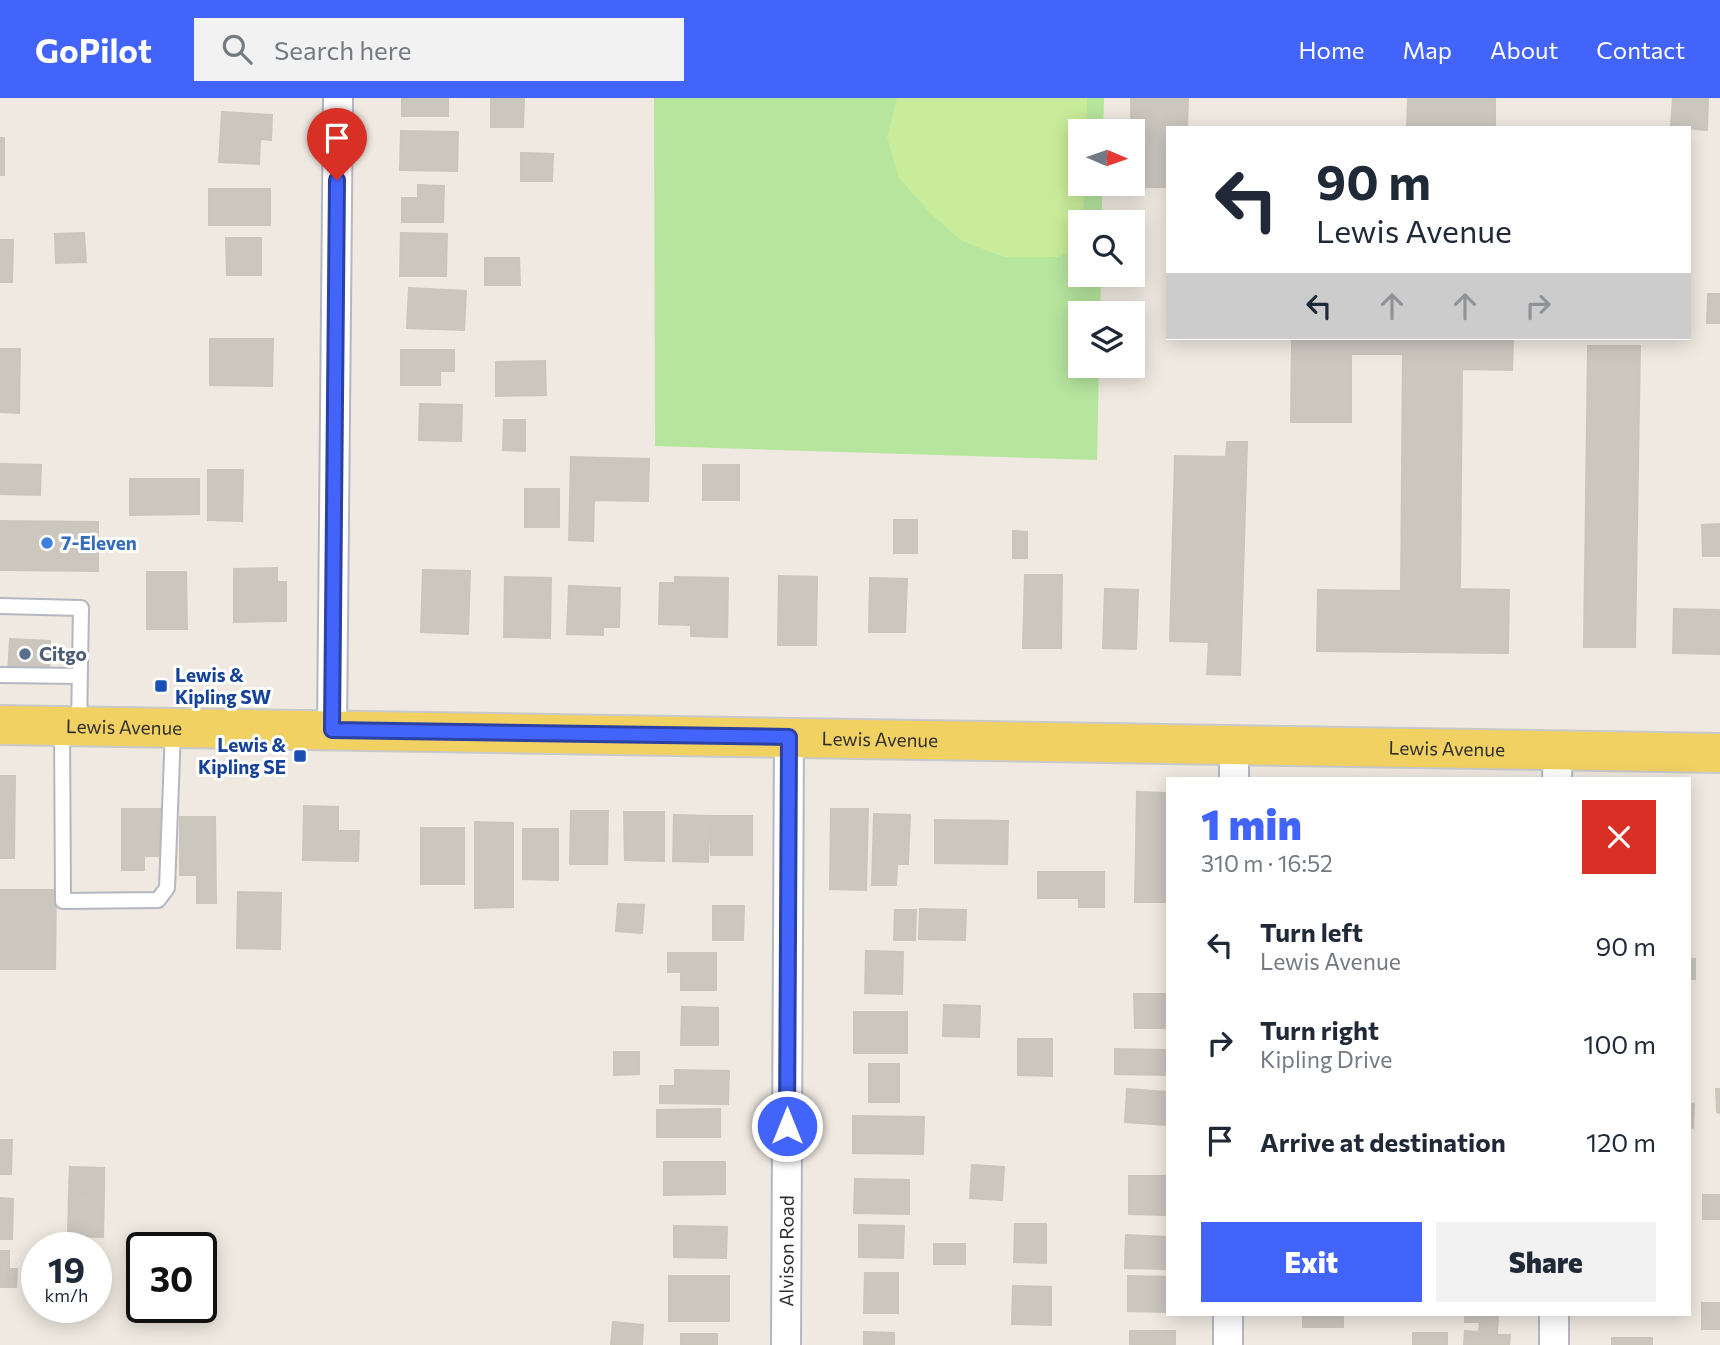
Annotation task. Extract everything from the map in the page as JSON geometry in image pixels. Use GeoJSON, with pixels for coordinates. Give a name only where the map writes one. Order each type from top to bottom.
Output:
{"type":"FeatureCollection","features":[{"type":"Feature","properties":{"kind":"main road","name":"Lewis Avenue"},"geometry":{"type":"LineString","coordinates":[[0,725],[789,737],[1234,762],[1557,765],[1720,753]]}},
{"type":"Feature","properties":{"kind":"street"},"geometry":{"type":"LineString","coordinates":[[332,730],[338,98]]}},
{"type":"Feature","properties":{"kind":"street","name":"Alvison Road"},"geometry":{"type":"LineString","coordinates":[[786,1345],[789,737]]}},
{"type":"Feature","properties":{"kind":"street"},"geometry":{"type":"LineString","coordinates":[[1228,1316],[1228,1345]]}},
{"type":"Feature","properties":{"kind":"street"},"geometry":{"type":"LineString","coordinates":[[1554,1316],[1554,1345]]}},
{"type":"Feature","properties":{"kind":"lane"},"geometry":{"type":"LineString","coordinates":[[0,606],[81,608],[80,676],[70,726],[63,901],[158,900],[167,888],[173,727]]}},
{"type":"Feature","properties":{"kind":"lane"},"geometry":{"type":"LineString","coordinates":[[0,674],[80,676]]}},
{"type":"Feature","properties":{"kind":"green space"},"geometry":{"type":"Polygon","coordinates":[[[654,98],[1104,98],[1103,119],[1068,119],[1068,196],[1102,196],[1102,210],[1068,210],[1068,287],[1101,287],[1100,301],[1068,301],[1068,378],[1099,378],[1097,460],[655,446],[654,98]]]}},
{"type":"Feature","properties":{"kind":"green space"},"geometry":{"type":"Polygon","coordinates":[[[897,98],[1087,98],[1086,119],[1068,119],[1068,196],[1084,196],[1083,210],[1068,210],[1068,253],[1058,257],[1004,257],[962,241],[931,214],[899,178],[887,137],[897,98]]]}},
{"type":"Feature","properties":{"kind":"building"},"geometry":{"type":"Polygon","coordinates":[[[402,98],[448,98],[448,116],[402,116],[402,98]]]}},
{"type":"Feature","properties":{"kind":"building"},"geometry":{"type":"Polygon","coordinates":[[[1131,98],[1188,98],[1187,126],[1166,126],[1166,187],[1145,187],[1145,119],[1131,119],[1131,98]]]}},
{"type":"Feature","properties":{"kind":"building"},"geometry":{"type":"Polygon","coordinates":[[[1408,98],[1495,98],[1495,126],[1407,126],[1408,98]]]}},
{"type":"Feature","properties":{"kind":"building"},"geometry":{"type":"Polygon","coordinates":[[[1673,98],[1708,98],[1707,130],[1691,129],[1691,126],[1671,126],[1673,98]]]}},
{"type":"Feature","properties":{"kind":"building"},"geometry":{"type":"Polygon","coordinates":[[[491,99],[524,99],[523,127],[491,127],[491,99]]]}},
{"type":"Feature","properties":{"kind":"building"},"geometry":{"type":"Polygon","coordinates":[[[222,112],[272,115],[271,140],[260,139],[259,164],[219,162],[222,112]]]}},
{"type":"Feature","properties":{"kind":"building"},"geometry":{"type":"Polygon","coordinates":[[[401,131],[458,132],[457,171],[400,170],[401,131]]]}},
{"type":"Feature","properties":{"kind":"building"},"geometry":{"type":"Polygon","coordinates":[[[0,138],[4,138],[4,175],[0,175],[0,138]]]}},
{"type":"Feature","properties":{"kind":"building"},"geometry":{"type":"Polygon","coordinates":[[[521,153],[553,154],[552,181],[521,181],[521,153]]]}},
{"type":"Feature","properties":{"kind":"building"},"geometry":{"type":"Polygon","coordinates":[[[418,185],[444,186],[443,222],[402,222],[402,198],[418,198],[418,185]]]}},
{"type":"Feature","properties":{"kind":"building"},"geometry":{"type":"Polygon","coordinates":[[[209,189],[270,189],[270,225],[209,225],[209,189]]]}},
{"type":"Feature","properties":{"kind":"building"},"geometry":{"type":"Polygon","coordinates":[[[84,233],[86,262],[56,263],[55,234],[84,233]]]}},
{"type":"Feature","properties":{"kind":"building"},"geometry":{"type":"Polygon","coordinates":[[[401,233],[447,234],[446,276],[400,276],[401,233]]]}},
{"type":"Feature","properties":{"kind":"building"},"geometry":{"type":"Polygon","coordinates":[[[226,238],[261,238],[261,275],[227,275],[226,238]]]}},
{"type":"Feature","properties":{"kind":"building"},"geometry":{"type":"Polygon","coordinates":[[[0,240],[13,240],[12,282],[0,282],[0,240]]]}},
{"type":"Feature","properties":{"kind":"building"},"geometry":{"type":"Polygon","coordinates":[[[485,258],[519,258],[520,285],[485,285],[485,258]]]}},
{"type":"Feature","properties":{"kind":"building"},"geometry":{"type":"Polygon","coordinates":[[[409,288],[466,291],[464,330],[407,328],[409,288]]]}},
{"type":"Feature","properties":{"kind":"building"},"geometry":{"type":"Polygon","coordinates":[[[1708,294],[1720,294],[1720,323],[1707,323],[1708,294]]]}},
{"type":"Feature","properties":{"kind":"building"},"geometry":{"type":"Polygon","coordinates":[[[210,339],[273,339],[272,386],[210,385],[210,339]]]}},
{"type":"Feature","properties":{"kind":"building"},"geometry":{"type":"Polygon","coordinates":[[[1292,340],[1513,340],[1512,370],[1462,369],[1460,589],[1509,590],[1508,653],[1317,651],[1318,590],[1401,591],[1403,354],[1351,354],[1351,422],[1291,422],[1292,340]]]}},
{"type":"Feature","properties":{"kind":"building"},"geometry":{"type":"Polygon","coordinates":[[[1588,346],[1640,346],[1635,647],[1584,647],[1588,346]]]}},
{"type":"Feature","properties":{"kind":"building"},"geometry":{"type":"Polygon","coordinates":[[[0,349],[20,349],[19,413],[0,412],[0,349]]]}},
{"type":"Feature","properties":{"kind":"building"},"geometry":{"type":"Polygon","coordinates":[[[401,350],[454,350],[454,371],[440,371],[440,385],[401,385],[401,350]]]}},
{"type":"Feature","properties":{"kind":"building"},"geometry":{"type":"Polygon","coordinates":[[[545,361],[546,395],[496,396],[496,362],[545,361]]]}},
{"type":"Feature","properties":{"kind":"building"},"geometry":{"type":"Polygon","coordinates":[[[420,404],[462,405],[461,441],[419,440],[420,404]]]}},
{"type":"Feature","properties":{"kind":"building"},"geometry":{"type":"Polygon","coordinates":[[[504,420],[525,420],[525,451],[503,450],[504,420]]]}},
{"type":"Feature","properties":{"kind":"building"},"geometry":{"type":"Polygon","coordinates":[[[1227,442],[1247,442],[1240,675],[1207,674],[1209,642],[1170,641],[1175,456],[1226,457],[1227,442]]]}},
{"type":"Feature","properties":{"kind":"building"},"geometry":{"type":"Polygon","coordinates":[[[571,457],[649,459],[648,501],[594,500],[593,541],[569,540],[571,457]]]}},
{"type":"Feature","properties":{"kind":"building"},"geometry":{"type":"Polygon","coordinates":[[[0,464],[41,465],[40,495],[0,494],[0,464]]]}},
{"type":"Feature","properties":{"kind":"building"},"geometry":{"type":"Polygon","coordinates":[[[703,465],[739,465],[739,500],[703,500],[703,465]]]}},
{"type":"Feature","properties":{"kind":"building"},"geometry":{"type":"Polygon","coordinates":[[[208,470],[243,470],[242,521],[208,520],[208,470]]]}},
{"type":"Feature","properties":{"kind":"building"},"geometry":{"type":"Polygon","coordinates":[[[130,479],[199,479],[199,514],[130,515],[130,479]]]}},
{"type":"Feature","properties":{"kind":"building"},"geometry":{"type":"Polygon","coordinates":[[[525,489],[559,489],[559,527],[525,527],[525,489]]]}},
{"type":"Feature","properties":{"kind":"building"},"geometry":{"type":"Polygon","coordinates":[[[894,520],[917,520],[917,553],[894,553],[894,520]]]}},
{"type":"Feature","properties":{"kind":"building"},"geometry":{"type":"Polygon","coordinates":[[[0,521],[98,522],[98,571],[0,570],[0,521]]]}},
{"type":"Feature","properties":{"kind":"building"},"geometry":{"type":"Polygon","coordinates":[[[1720,524],[1720,556],[1703,556],[1702,525],[1720,524]]]}},
{"type":"Feature","properties":{"kind":"building"},"geometry":{"type":"Polygon","coordinates":[[[1013,531],[1027,532],[1027,558],[1013,558],[1013,531]]]}},
{"type":"Feature","properties":{"kind":"building"},"geometry":{"type":"Polygon","coordinates":[[[277,568],[277,582],[286,582],[286,621],[234,622],[234,569],[277,568]]]}},
{"type":"Feature","properties":{"kind":"building"},"geometry":{"type":"Polygon","coordinates":[[[423,570],[470,571],[468,634],[421,632],[423,570]]]}},
{"type":"Feature","properties":{"kind":"building"},"geometry":{"type":"Polygon","coordinates":[[[147,572],[186,572],[187,629],[147,629],[147,572]]]}},
{"type":"Feature","properties":{"kind":"building"},"geometry":{"type":"Polygon","coordinates":[[[1025,575],[1062,575],[1061,648],[1023,648],[1025,575]]]}},
{"type":"Feature","properties":{"kind":"building"},"geometry":{"type":"Polygon","coordinates":[[[779,576],[817,577],[816,645],[778,645],[779,576]]]}},
{"type":"Feature","properties":{"kind":"building"},"geometry":{"type":"Polygon","coordinates":[[[505,577],[551,578],[550,638],[504,637],[505,577]]]}},
{"type":"Feature","properties":{"kind":"building"},"geometry":{"type":"Polygon","coordinates":[[[675,577],[728,578],[727,637],[691,636],[691,625],[659,624],[660,583],[675,583],[675,577]]]}},
{"type":"Feature","properties":{"kind":"building"},"geometry":{"type":"Polygon","coordinates":[[[870,578],[907,579],[905,632],[869,632],[870,578]]]}},
{"type":"Feature","properties":{"kind":"building"},"geometry":{"type":"Polygon","coordinates":[[[569,586],[620,588],[619,627],[603,627],[603,635],[567,634],[569,586]]]}},
{"type":"Feature","properties":{"kind":"building"},"geometry":{"type":"Polygon","coordinates":[[[1105,589],[1138,590],[1136,649],[1103,648],[1105,589]]]}},
{"type":"Feature","properties":{"kind":"building"},"geometry":{"type":"Polygon","coordinates":[[[1674,609],[1720,610],[1720,654],[1673,653],[1674,609]]]}},
{"type":"Feature","properties":{"kind":"building"},"geometry":{"type":"Polygon","coordinates":[[[10,639],[50,641],[49,676],[8,675],[10,639]]]}},
{"type":"Feature","properties":{"kind":"building"},"geometry":{"type":"Polygon","coordinates":[[[0,776],[15,776],[14,858],[0,858],[0,776]]]}},
{"type":"Feature","properties":{"kind":"building"},"geometry":{"type":"Polygon","coordinates":[[[1137,792],[1166,793],[1166,902],[1135,902],[1137,792]]]}},
{"type":"Feature","properties":{"kind":"building"},"geometry":{"type":"Polygon","coordinates":[[[304,806],[338,807],[338,831],[359,831],[358,861],[303,860],[304,806]]]}},
{"type":"Feature","properties":{"kind":"building"},"geometry":{"type":"Polygon","coordinates":[[[122,809],[160,809],[159,856],[144,856],[144,870],[122,870],[122,809]]]}},
{"type":"Feature","properties":{"kind":"building"},"geometry":{"type":"Polygon","coordinates":[[[831,809],[868,809],[866,890],[830,889],[831,809]]]}},
{"type":"Feature","properties":{"kind":"building"},"geometry":{"type":"Polygon","coordinates":[[[571,811],[608,811],[607,864],[570,864],[571,811]]]}},
{"type":"Feature","properties":{"kind":"building"},"geometry":{"type":"Polygon","coordinates":[[[624,812],[664,812],[664,861],[625,860],[624,812]]]}},
{"type":"Feature","properties":{"kind":"building"},"geometry":{"type":"Polygon","coordinates":[[[874,814],[910,815],[908,864],[897,864],[896,885],[872,885],[874,814]]]}},
{"type":"Feature","properties":{"kind":"building"},"geometry":{"type":"Polygon","coordinates":[[[674,815],[709,816],[708,862],[673,861],[674,815]]]}},
{"type":"Feature","properties":{"kind":"building"},"geometry":{"type":"Polygon","coordinates":[[[710,816],[752,816],[752,855],[711,855],[710,816]]]}},
{"type":"Feature","properties":{"kind":"building"},"geometry":{"type":"Polygon","coordinates":[[[180,817],[215,817],[216,903],[197,903],[197,875],[180,875],[180,817]]]}},
{"type":"Feature","properties":{"kind":"building"},"geometry":{"type":"Polygon","coordinates":[[[935,820],[1008,821],[1007,864],[935,863],[935,820]]]}},
{"type":"Feature","properties":{"kind":"building"},"geometry":{"type":"Polygon","coordinates":[[[475,822],[513,823],[513,907],[475,908],[475,822]]]}},
{"type":"Feature","properties":{"kind":"building"},"geometry":{"type":"Polygon","coordinates":[[[421,828],[464,828],[464,884],[421,884],[421,828]]]}},
{"type":"Feature","properties":{"kind":"building"},"geometry":{"type":"Polygon","coordinates":[[[523,829],[558,829],[558,880],[523,879],[523,829]]]}},
{"type":"Feature","properties":{"kind":"building"},"geometry":{"type":"Polygon","coordinates":[[[1038,872],[1104,872],[1104,907],[1079,907],[1079,898],[1038,898],[1038,872]]]}},
{"type":"Feature","properties":{"kind":"building"},"geometry":{"type":"Polygon","coordinates":[[[0,890],[56,890],[55,969],[0,969],[0,890]]]}},
{"type":"Feature","properties":{"kind":"building"},"geometry":{"type":"Polygon","coordinates":[[[238,892],[281,893],[280,949],[237,948],[238,892]]]}},
{"type":"Feature","properties":{"kind":"building"},"geometry":{"type":"Polygon","coordinates":[[[618,904],[644,905],[642,933],[616,931],[618,904]]]}},
{"type":"Feature","properties":{"kind":"building"},"geometry":{"type":"Polygon","coordinates":[[[713,906],[744,906],[743,940],[713,940],[713,906]]]}},
{"type":"Feature","properties":{"kind":"building"},"geometry":{"type":"Polygon","coordinates":[[[920,909],[966,910],[965,940],[919,939],[920,909]]]}},
{"type":"Feature","properties":{"kind":"building"},"geometry":{"type":"Polygon","coordinates":[[[895,910],[916,910],[915,940],[894,940],[895,910]]]}},
{"type":"Feature","properties":{"kind":"building"},"geometry":{"type":"Polygon","coordinates":[[[866,951],[903,952],[902,994],[865,993],[866,951]]]}},
{"type":"Feature","properties":{"kind":"building"},"geometry":{"type":"Polygon","coordinates":[[[668,953],[716,953],[716,990],[681,990],[681,972],[668,972],[668,953]]]}},
{"type":"Feature","properties":{"kind":"building"},"geometry":{"type":"Polygon","coordinates":[[[1691,959],[1695,959],[1695,979],[1691,979],[1691,959]]]}},
{"type":"Feature","properties":{"kind":"building"},"geometry":{"type":"Polygon","coordinates":[[[1134,994],[1166,994],[1166,1028],[1135,1028],[1134,994]]]}},
{"type":"Feature","properties":{"kind":"building"},"geometry":{"type":"Polygon","coordinates":[[[944,1005],[980,1006],[979,1037],[943,1036],[944,1005]]]}},
{"type":"Feature","properties":{"kind":"building"},"geometry":{"type":"Polygon","coordinates":[[[682,1007],[718,1008],[718,1045],[681,1045],[682,1007]]]}},
{"type":"Feature","properties":{"kind":"building"},"geometry":{"type":"Polygon","coordinates":[[[854,1012],[907,1012],[907,1053],[854,1053],[854,1012]]]}},
{"type":"Feature","properties":{"kind":"building"},"geometry":{"type":"Polygon","coordinates":[[[1018,1039],[1052,1039],[1052,1076],[1018,1075],[1018,1039]]]}},
{"type":"Feature","properties":{"kind":"building"},"geometry":{"type":"Polygon","coordinates":[[[1115,1049],[1166,1050],[1166,1075],[1115,1074],[1115,1049]]]}},
{"type":"Feature","properties":{"kind":"building"},"geometry":{"type":"Polygon","coordinates":[[[614,1052],[639,1052],[639,1074],[614,1075],[614,1052]]]}},
{"type":"Feature","properties":{"kind":"building"},"geometry":{"type":"Polygon","coordinates":[[[869,1064],[899,1064],[899,1102],[869,1102],[869,1064]]]}},
{"type":"Feature","properties":{"kind":"building"},"geometry":{"type":"Polygon","coordinates":[[[675,1070],[729,1071],[728,1104],[660,1103],[660,1086],[675,1086],[675,1070]]]}},
{"type":"Feature","properties":{"kind":"building"},"geometry":{"type":"Polygon","coordinates":[[[1127,1089],[1166,1092],[1166,1125],[1125,1122],[1127,1089]]]}},
{"type":"Feature","properties":{"kind":"building"},"geometry":{"type":"Polygon","coordinates":[[[1716,1089],[1720,1089],[1720,1113],[1717,1112],[1716,1089]]]}},
{"type":"Feature","properties":{"kind":"building"},"geometry":{"type":"Polygon","coordinates":[[[1691,1104],[1694,1104],[1691,1128],[1691,1104]]]}},
{"type":"Feature","properties":{"kind":"building"},"geometry":{"type":"Polygon","coordinates":[[[720,1109],[720,1137],[657,1137],[657,1110],[720,1109]]]}},
{"type":"Feature","properties":{"kind":"building"},"geometry":{"type":"Polygon","coordinates":[[[853,1116],[924,1117],[923,1154],[853,1153],[853,1116]]]}},
{"type":"Feature","properties":{"kind":"building"},"geometry":{"type":"Polygon","coordinates":[[[0,1140],[12,1140],[11,1174],[0,1174],[0,1140]]]}},
{"type":"Feature","properties":{"kind":"building"},"geometry":{"type":"Polygon","coordinates":[[[664,1162],[725,1162],[725,1194],[664,1195],[664,1162]]]}},
{"type":"Feature","properties":{"kind":"building"},"geometry":{"type":"Polygon","coordinates":[[[972,1165],[1004,1167],[1002,1200],[970,1198],[972,1165]]]}},
{"type":"Feature","properties":{"kind":"building"},"geometry":{"type":"Polygon","coordinates":[[[70,1167],[104,1168],[104,1194],[69,1193],[70,1167]]]}},
{"type":"Feature","properties":{"kind":"building"},"geometry":{"type":"Polygon","coordinates":[[[1129,1176],[1166,1176],[1166,1215],[1129,1214],[1129,1176]]]}},
{"type":"Feature","properties":{"kind":"building"},"geometry":{"type":"Polygon","coordinates":[[[855,1179],[909,1180],[909,1214],[854,1213],[855,1179]]]}},
{"type":"Feature","properties":{"kind":"building"},"geometry":{"type":"Polygon","coordinates":[[[69,1193],[104,1194],[103,1232],[68,1232],[69,1193]]]}},
{"type":"Feature","properties":{"kind":"building"},"geometry":{"type":"Polygon","coordinates":[[[1703,1195],[1720,1195],[1720,1219],[1703,1219],[1703,1195]]]}},
{"type":"Feature","properties":{"kind":"building"},"geometry":{"type":"Polygon","coordinates":[[[0,1198],[13,1199],[12,1239],[0,1239],[0,1198]]]}},
{"type":"Feature","properties":{"kind":"building"},"geometry":{"type":"Polygon","coordinates":[[[1015,1224],[1046,1224],[1046,1263],[1014,1262],[1015,1224]]]}},
{"type":"Feature","properties":{"kind":"building"},"geometry":{"type":"Polygon","coordinates":[[[859,1225],[904,1226],[903,1258],[859,1257],[859,1225]]]}},
{"type":"Feature","properties":{"kind":"building"},"geometry":{"type":"Polygon","coordinates":[[[674,1226],[727,1227],[726,1258],[674,1257],[674,1226]]]}},
{"type":"Feature","properties":{"kind":"building"},"geometry":{"type":"Polygon","coordinates":[[[1126,1235],[1166,1237],[1166,1269],[1125,1268],[1126,1235]]]}},
{"type":"Feature","properties":{"kind":"building"},"geometry":{"type":"Polygon","coordinates":[[[934,1244],[965,1244],[965,1264],[934,1264],[934,1244]]]}},
{"type":"Feature","properties":{"kind":"building"},"geometry":{"type":"Polygon","coordinates":[[[0,1251],[9,1251],[9,1269],[17,1269],[16,1287],[0,1287],[0,1251]]]}},
{"type":"Feature","properties":{"kind":"building"},"geometry":{"type":"Polygon","coordinates":[[[865,1273],[898,1273],[898,1313],[864,1313],[865,1273]]]}},
{"type":"Feature","properties":{"kind":"building"},"geometry":{"type":"Polygon","coordinates":[[[669,1276],[729,1276],[729,1321],[669,1321],[669,1276]]]}},
{"type":"Feature","properties":{"kind":"building"},"geometry":{"type":"Polygon","coordinates":[[[1128,1276],[1166,1277],[1166,1312],[1128,1311],[1128,1276]]]}},
{"type":"Feature","properties":{"kind":"building"},"geometry":{"type":"Polygon","coordinates":[[[1013,1286],[1051,1287],[1051,1325],[1012,1324],[1013,1286]]]}},
{"type":"Feature","properties":{"kind":"building"},"geometry":{"type":"Polygon","coordinates":[[[1702,1303],[1720,1303],[1720,1329],[1702,1329],[1702,1303]]]}},
{"type":"Feature","properties":{"kind":"building"},"geometry":{"type":"Polygon","coordinates":[[[1303,1316],[1343,1316],[1343,1327],[1303,1327],[1303,1316]]]}},
{"type":"Feature","properties":{"kind":"building"},"geometry":{"type":"Polygon","coordinates":[[[1465,1316],[1498,1316],[1497,1335],[1510,1335],[1509,1345],[1464,1345],[1465,1331],[1479,1332],[1480,1322],[1465,1322],[1465,1316]]]}},
{"type":"Feature","properties":{"kind":"building"},"geometry":{"type":"Polygon","coordinates":[[[613,1322],[643,1325],[642,1345],[611,1345],[613,1322]]]}},
{"type":"Feature","properties":{"kind":"building"},"geometry":{"type":"Polygon","coordinates":[[[1130,1331],[1175,1331],[1175,1345],[1130,1345],[1130,1331]]]}},
{"type":"Feature","properties":{"kind":"building"},"geometry":{"type":"Polygon","coordinates":[[[864,1332],[894,1333],[894,1345],[864,1345],[864,1332]]]}},
{"type":"Feature","properties":{"kind":"building"},"geometry":{"type":"Polygon","coordinates":[[[1413,1333],[1447,1333],[1447,1345],[1413,1345],[1413,1333]]]}},
{"type":"Feature","properties":{"kind":"building"},"geometry":{"type":"Polygon","coordinates":[[[681,1334],[717,1334],[717,1345],[681,1345],[681,1334]]]}},
{"type":"Feature","properties":{"kind":"building"},"geometry":{"type":"Polygon","coordinates":[[[1612,1338],[1652,1338],[1652,1345],[1612,1345],[1612,1338]]]}},
{"type":"Feature","properties":{"kind":"place","name":"7-Eleven"},"geometry":{"type":"Point","coordinates":[47,543]}},
{"type":"Feature","properties":{"kind":"place","name":"Citgo"},"geometry":{"type":"Point","coordinates":[25,654]}},
{"type":"Feature","properties":{"kind":"place","name":"Lewis & Kipling SW"},"geometry":{"type":"Point","coordinates":[161,686]}},
{"type":"Feature","properties":{"kind":"place","name":"Lewis & Kipling SE"},"geometry":{"type":"Point","coordinates":[300,756]}},
{"type":"Feature","properties":{"kind":"route"},"geometry":{"type":"LineString","coordinates":[[337,180],[332,730],[789,737],[787,1126]]}}]}
